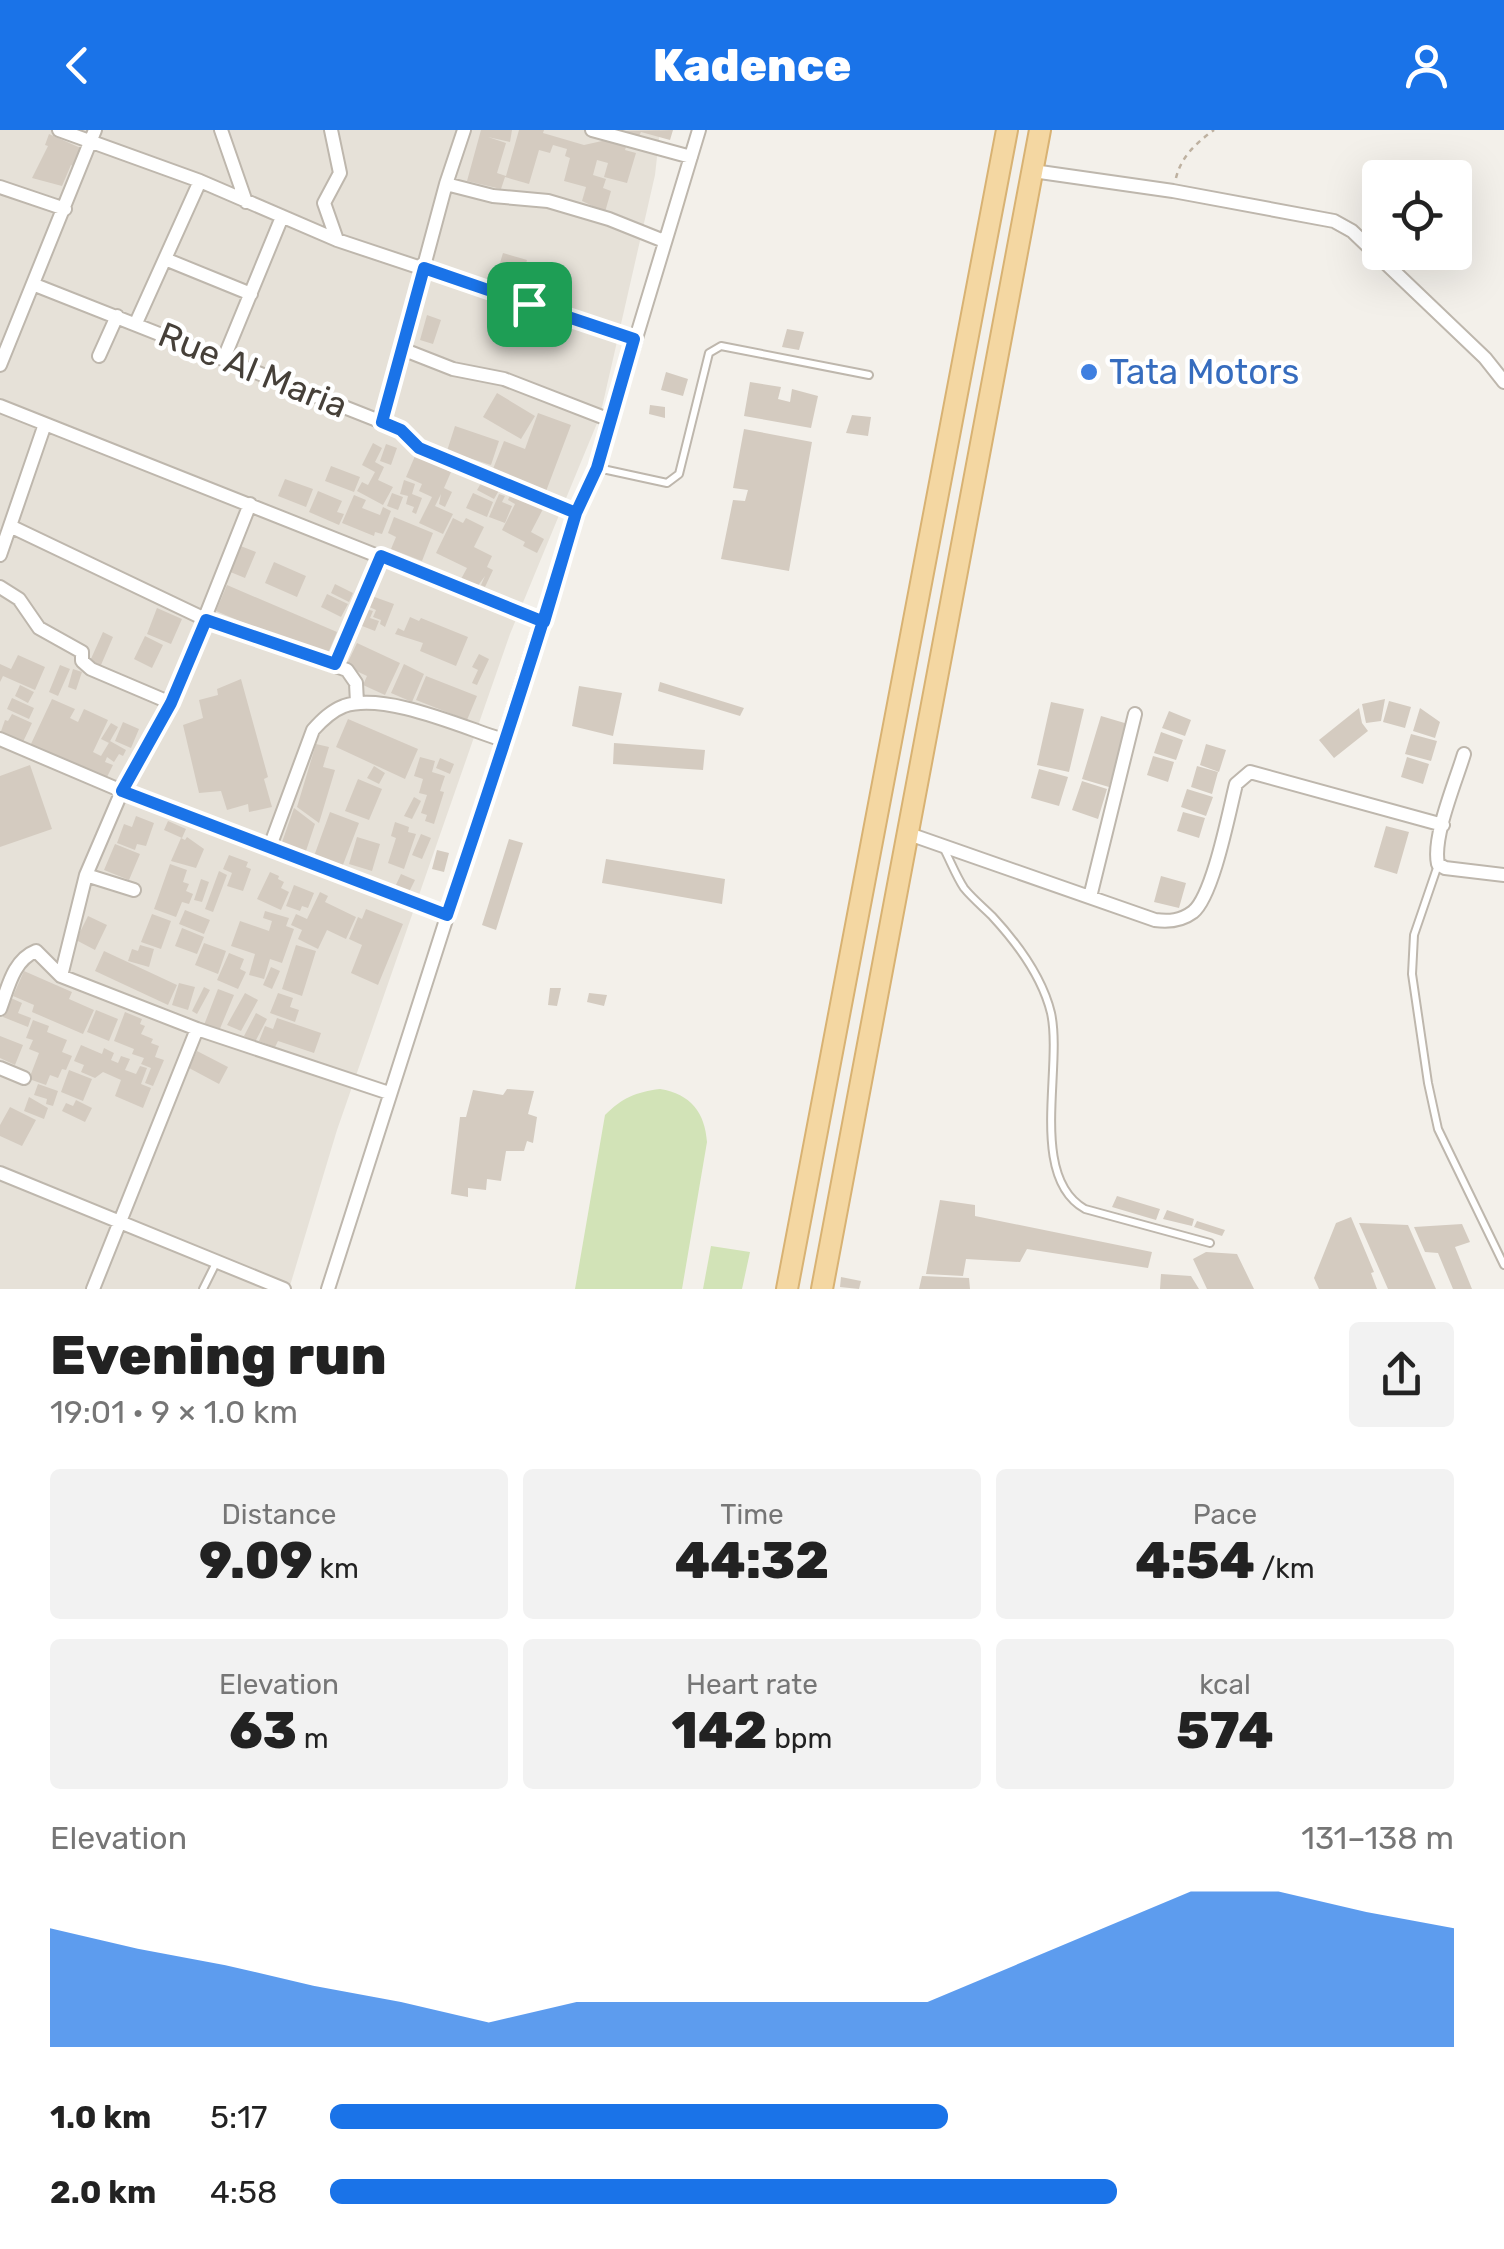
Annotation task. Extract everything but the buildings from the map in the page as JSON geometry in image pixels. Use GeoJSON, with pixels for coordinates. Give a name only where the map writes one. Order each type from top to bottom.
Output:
{"type":"FeatureCollection","features":[{"type":"Feature","properties":{"kind":"main road"},"geometry":{"type":"LineString","coordinates":[[787,1289],[1007,130]]}},
{"type":"Feature","properties":{"kind":"main road"},"geometry":{"type":"LineString","coordinates":[[822,1289],[1040,130]]}},
{"type":"Feature","properties":{"kind":"street"},"geometry":{"type":"LineString","coordinates":[[59,130],[93,136],[337,240],[634,339]]}},
{"type":"Feature","properties":{"kind":"street"},"geometry":{"type":"LineString","coordinates":[[221,130],[246,202]]}},
{"type":"Feature","properties":{"kind":"street"},"geometry":{"type":"LineString","coordinates":[[331,130],[340,173],[324,204],[337,240]]}},
{"type":"Feature","properties":{"kind":"street"},"geometry":{"type":"LineString","coordinates":[[382,422],[464,130]]}},
{"type":"Feature","properties":{"kind":"street"},"geometry":{"type":"LineString","coordinates":[[592,130],[691,157]]}},
{"type":"Feature","properties":{"kind":"street"},"geometry":{"type":"LineString","coordinates":[[328,1289],[576,513],[597,468],[699,130]]}},
{"type":"Feature","properties":{"kind":"street"},"geometry":{"type":"LineString","coordinates":[[0,365],[93,136]]}},
{"type":"Feature","properties":{"kind":"street"},"geometry":{"type":"LineString","coordinates":[[1033,171],[1317,215],[1343,226],[1486,358],[1504,382]]}},
{"type":"Feature","properties":{"kind":"street"},"geometry":{"type":"LineString","coordinates":[[136,323],[200,181]]}},
{"type":"Feature","properties":{"kind":"street"},"geometry":{"type":"LineString","coordinates":[[446,184],[493,196],[548,202],[609,219],[664,241]]}},
{"type":"Feature","properties":{"kind":"street"},"geometry":{"type":"LineString","coordinates":[[0,187],[65,209]]}},
{"type":"Feature","properties":{"kind":"street"},"geometry":{"type":"LineString","coordinates":[[224,358],[282,217]]}},
{"type":"Feature","properties":{"kind":"street"},"geometry":{"type":"LineString","coordinates":[[165,258],[250,294]]}},
{"type":"Feature","properties":{"kind":"street","name":"Rue Al Maria"},"geometry":{"type":"LineString","coordinates":[[34,285],[382,422],[401,430],[419,448],[576,513]]}},
{"type":"Feature","properties":{"kind":"street"},"geometry":{"type":"LineString","coordinates":[[99,356],[118,316]]}},
{"type":"Feature","properties":{"kind":"street"},"geometry":{"type":"LineString","coordinates":[[402,350],[453,369],[504,379],[610,420]]}},
{"type":"Feature","properties":{"kind":"street"},"geometry":{"type":"LineString","coordinates":[[0,406],[544,622]]}},
{"type":"Feature","properties":{"kind":"street"},"geometry":{"type":"LineString","coordinates":[[0,555],[45,424]]}},
{"type":"Feature","properties":{"kind":"street"},"geometry":{"type":"LineString","coordinates":[[62,976],[86,875],[122,791],[171,703],[250,504]]}},
{"type":"Feature","properties":{"kind":"street"},"geometry":{"type":"LineString","coordinates":[[10,526],[206,620],[335,664],[354,676],[357,703]]}},
{"type":"Feature","properties":{"kind":"street"},"geometry":{"type":"LineString","coordinates":[[335,664],[381,556]]}},
{"type":"Feature","properties":{"kind":"street"},"geometry":{"type":"LineString","coordinates":[[0,586],[18,599],[39,628],[82,652],[82,662],[91,669],[171,703]]}},
{"type":"Feature","properties":{"kind":"street"},"geometry":{"type":"LineString","coordinates":[[269,849],[314,730],[324,717],[341,707],[357,703],[393,706],[506,741]]}},
{"type":"Feature","properties":{"kind":"street"},"geometry":{"type":"LineString","coordinates":[[1090,898],[1135,714]]}},
{"type":"Feature","properties":{"kind":"street"},"geometry":{"type":"LineString","coordinates":[[0,739],[269,849],[447,915]]}},
{"type":"Feature","properties":{"kind":"street"},"geometry":{"type":"LineString","coordinates":[[1464,754],[1443,826],[1436,856],[1438,864],[1504,875]]}},
{"type":"Feature","properties":{"kind":"street"},"geometry":{"type":"LineString","coordinates":[[909,834],[1168,922],[1191,914],[1206,895],[1236,784],[1250,772],[1443,826]]}},
{"type":"Feature","properties":{"kind":"street"},"geometry":{"type":"LineString","coordinates":[[86,875],[134,890]]}},
{"type":"Feature","properties":{"kind":"street"},"geometry":{"type":"LineString","coordinates":[[0,1009],[17,966],[36,951],[62,976],[196,1029],[389,1093]]}},
{"type":"Feature","properties":{"kind":"street"},"geometry":{"type":"LineString","coordinates":[[93,1289],[196,1029]]}},
{"type":"Feature","properties":{"kind":"street"},"geometry":{"type":"LineString","coordinates":[[0,1068],[24,1078]]}},
{"type":"Feature","properties":{"kind":"street"},"geometry":{"type":"LineString","coordinates":[[0,1173],[284,1289]]}},
{"type":"Feature","properties":{"kind":"lane"},"geometry":{"type":"LineString","coordinates":[[597,468],[667,483],[674,481],[679,474],[705,365],[710,353],[721,346],[869,375]]}},
{"type":"Feature","properties":{"kind":"lane"},"geometry":{"type":"LineString","coordinates":[[943,846],[964,888],[1024,951],[1051,1012],[1054,1054],[1050,1107],[1059,1186],[1069,1200],[1084,1209],[1210,1243]]}},
{"type":"Feature","properties":{"kind":"lane"},"geometry":{"type":"LineString","coordinates":[[1438,864],[1414,934],[1412,974],[1428,1083],[1438,1129],[1504,1265]]}},
{"type":"Feature","properties":{"kind":"lane"},"geometry":{"type":"LineString","coordinates":[[204,1289],[217,1262]]}},
{"type":"Feature","properties":{"kind":"path"},"geometry":{"type":"LineString","coordinates":[[1173,191],[1180,164],[1198,141],[1214,130]]}},
{"type":"Feature","properties":{"kind":"shaded area"},"geometry":{"type":"Polygon","coordinates":[[[0,130],[660,130],[655,175],[600,416],[510,634],[337,1130],[289,1289],[0,1289],[0,130]]]}},
{"type":"Feature","properties":{"kind":"green space"},"geometry":{"type":"Polygon","coordinates":[[[660,1089],[680,1095],[694,1106],[703,1122],[707,1142],[682,1289],[575,1289],[605,1115],[630,1097],[660,1089]]]}},
{"type":"Feature","properties":{"kind":"green space"},"geometry":{"type":"Polygon","coordinates":[[[711,1246],[750,1252],[742,1289],[703,1289],[711,1246]]]}},
{"type":"Feature","properties":{"kind":"place","name":"Tata Motors"},"geometry":{"type":"Point","coordinates":[1089,372]}},
{"type":"Feature","properties":{"kind":"route"},"geometry":{"type":"LineString","coordinates":[[529,304],[424,268],[382,422],[401,430],[419,448],[576,513],[544,622],[506,741],[447,915],[122,791],[171,703],[206,620],[335,664],[381,556],[544,622],[576,513],[597,468],[634,339],[529,304]]}}]}
